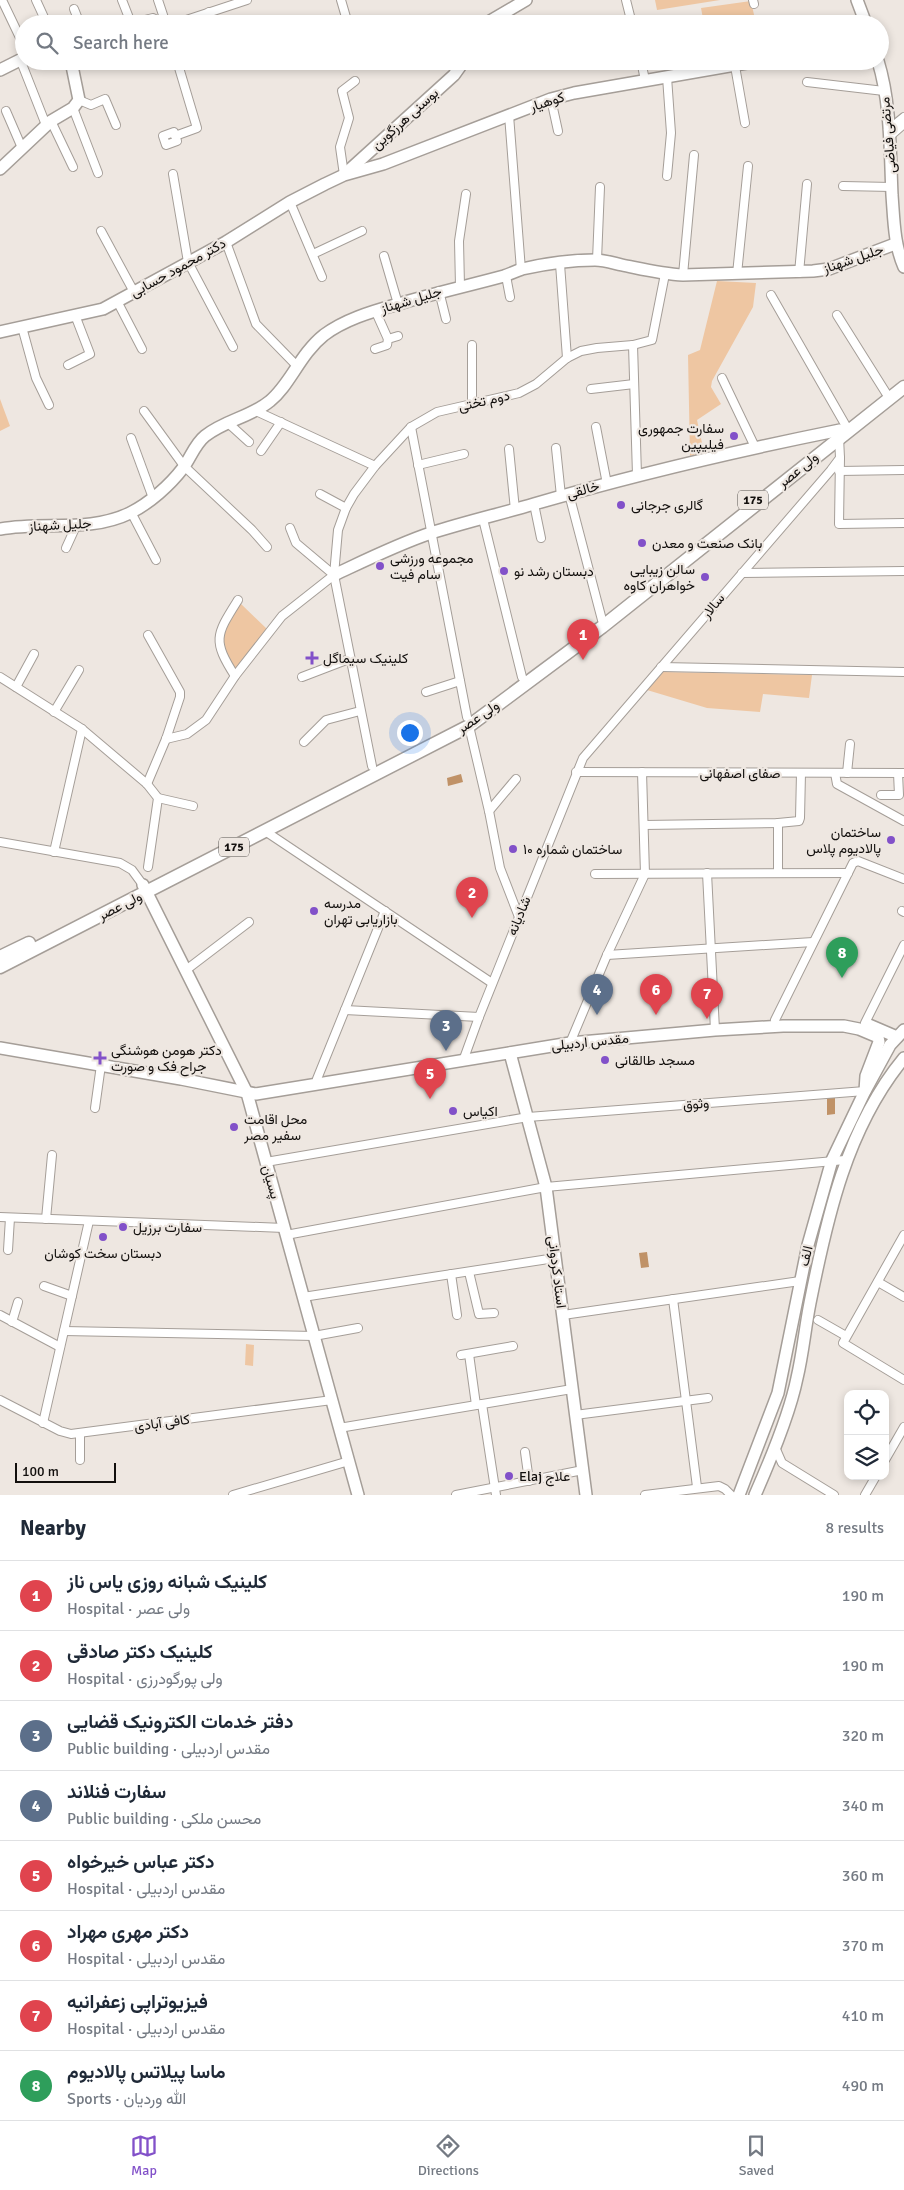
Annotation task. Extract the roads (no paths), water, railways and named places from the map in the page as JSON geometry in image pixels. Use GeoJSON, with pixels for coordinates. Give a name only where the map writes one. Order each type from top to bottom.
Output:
{"type":"FeatureCollection","features":[{"type":"Feature","properties":{"kind":"main road","name":"ولی عصر"},"geometry":{"type":"LineString","coordinates":[[0,968],[265,831],[468,722],[602,627],[904,379]]}},
{"type":"Feature","properties":{"kind":"main road","name":"ولی عصر"},"geometry":{"type":"LineString","coordinates":[[0,957],[372,766],[468,722],[522,677],[602,620],[842,431],[904,387]]}},
{"type":"Feature","properties":{"kind":"street"},"geometry":{"type":"LineString","coordinates":[[2,0],[15,27]]}},
{"type":"Feature","properties":{"kind":"street"},"geometry":{"type":"LineString","coordinates":[[36,0],[42,15]]}},
{"type":"Feature","properties":{"kind":"street"},"geometry":{"type":"LineString","coordinates":[[122,0],[127,15]]}},
{"type":"Feature","properties":{"kind":"street"},"geometry":{"type":"LineString","coordinates":[[158,0],[162,15]]}},
{"type":"Feature","properties":{"kind":"street"},"geometry":{"type":"LineString","coordinates":[[200,15],[246,0]]}},
{"type":"Feature","properties":{"kind":"street"},"geometry":{"type":"LineString","coordinates":[[341,0],[345,15]]}},
{"type":"Feature","properties":{"kind":"street"},"geometry":{"type":"LineString","coordinates":[[500,15],[526,0]]}},
{"type":"Feature","properties":{"kind":"street"},"geometry":{"type":"LineString","coordinates":[[626,0],[630,15]]}},
{"type":"Feature","properties":{"kind":"street"},"geometry":{"type":"LineString","coordinates":[[857,0],[863,15]]}},
{"type":"Feature","properties":{"kind":"street"},"geometry":{"type":"LineString","coordinates":[[74,9],[76,15]]}},
{"type":"Feature","properties":{"kind":"street"},"geometry":{"type":"LineString","coordinates":[[0,70],[15,62]]}},
{"type":"Feature","properties":{"kind":"street"},"geometry":{"type":"LineString","coordinates":[[27,70],[48,123],[73,167]]}},
{"type":"Feature","properties":{"kind":"street"},"geometry":{"type":"LineString","coordinates":[[72,70],[76,104],[98,173]]}},
{"type":"Feature","properties":{"kind":"street"},"geometry":{"type":"LineString","coordinates":[[176,136],[197,128],[180,70]]}},
{"type":"Feature","properties":{"kind":"street","name":"بوسنی هرزگوین"},"geometry":{"type":"LineString","coordinates":[[344,175],[458,70]]}},
{"type":"Feature","properties":{"kind":"street"},"geometry":{"type":"LineString","coordinates":[[643,70],[645,80]]}},
{"type":"Feature","properties":{"kind":"street","name":"کوهیار"},"geometry":{"type":"LineString","coordinates":[[344,175],[398,158],[551,99],[645,80],[712,70]]}},
{"type":"Feature","properties":{"kind":"street"},"geometry":{"type":"LineString","coordinates":[[736,70],[745,123]]}},
{"type":"Feature","properties":{"kind":"street","name":"مرتضی فیاضی"},"geometry":{"type":"LineString","coordinates":[[880,70],[889,134],[896,244],[904,267]]}},
{"type":"Feature","properties":{"kind":"street"},"geometry":{"type":"LineString","coordinates":[[667,78],[671,132],[667,176]]}},
{"type":"Feature","properties":{"kind":"street"},"geometry":{"type":"LineString","coordinates":[[344,175],[340,147],[349,118],[342,91],[355,81]]}},
{"type":"Feature","properties":{"kind":"street"},"geometry":{"type":"LineString","coordinates":[[807,82],[884,91]]}},
{"type":"Feature","properties":{"kind":"street"},"geometry":{"type":"LineString","coordinates":[[0,169],[48,123],[76,104],[91,105],[105,99],[116,125]]}},
{"type":"Feature","properties":{"kind":"street"},"geometry":{"type":"LineString","coordinates":[[551,99],[558,131]]}},
{"type":"Feature","properties":{"kind":"street"},"geometry":{"type":"LineString","coordinates":[[6,111],[22,148]]}},
{"type":"Feature","properties":{"kind":"street"},"geometry":{"type":"LineString","coordinates":[[509,115],[521,270]]}},
{"type":"Feature","properties":{"kind":"street"},"geometry":{"type":"LineString","coordinates":[[889,134],[904,117]]}},
{"type":"Feature","properties":{"kind":"street"},"geometry":{"type":"LineString","coordinates":[[889,134],[904,124]]}},
{"type":"Feature","properties":{"kind":"street"},"geometry":{"type":"LineString","coordinates":[[386,137],[379,150],[381,156],[387,159],[398,158]]}},
{"type":"Feature","properties":{"kind":"street"},"geometry":{"type":"LineString","coordinates":[[683,275],[694,155]]}},
{"type":"Feature","properties":{"kind":"street"},"geometry":{"type":"LineString","coordinates":[[737,274],[748,166]]}},
{"type":"Feature","properties":{"kind":"street"},"geometry":{"type":"LineString","coordinates":[[173,174],[188,262],[233,347]]}},
{"type":"Feature","properties":{"kind":"street","name":"دکتر محمود حسابی"},"geometry":{"type":"LineString","coordinates":[[0,332],[103,309],[226,242],[290,202],[344,175]]}},
{"type":"Feature","properties":{"kind":"street"},"geometry":{"type":"LineString","coordinates":[[799,272],[807,184]]}},
{"type":"Feature","properties":{"kind":"street"},"geometry":{"type":"LineString","coordinates":[[843,186],[892,187]]}},
{"type":"Feature","properties":{"kind":"street"},"geometry":{"type":"LineString","coordinates":[[596,260],[600,187]]}},
{"type":"Feature","properties":{"kind":"street"},"geometry":{"type":"LineString","coordinates":[[460,286],[459,240],[466,194]]}},
{"type":"Feature","properties":{"kind":"street"},"geometry":{"type":"LineString","coordinates":[[290,202],[322,277]]}},
{"type":"Feature","properties":{"kind":"street"},"geometry":{"type":"LineString","coordinates":[[102,231],[134,292]]}},
{"type":"Feature","properties":{"kind":"street"},"geometry":{"type":"LineString","coordinates":[[313,254],[362,231]]}},
{"type":"Feature","properties":{"kind":"street"},"geometry":{"type":"LineString","coordinates":[[226,242],[256,324],[296,365]]}},
{"type":"Feature","properties":{"kind":"street","name":"جلیل شهناز"},"geometry":{"type":"LineString","coordinates":[[0,529],[76,526],[109,520],[131,512],[153,498],[184,466],[193,450],[205,436],[227,422],[256,410],[277,395],[296,365],[323,336],[350,320],[375,310],[439,291],[506,276],[521,270],[560,264],[596,260],[665,274],[683,275],[799,272],[829,268],[896,244]]}},
{"type":"Feature","properties":{"kind":"street"},"geometry":{"type":"LineString","coordinates":[[384,256],[398,304]]}},
{"type":"Feature","properties":{"kind":"street"},"geometry":{"type":"LineString","coordinates":[[560,264],[566,358]]}},
{"type":"Feature","properties":{"kind":"street","name":"دوم تختی"},"geometry":{"type":"LineString","coordinates":[[372,766],[349,660],[334,575],[336,544],[346,508],[354,494],[374,466],[411,428],[437,412],[519,393],[530,388],[566,358],[581,351],[633,346],[652,340],[665,274]]}},
{"type":"Feature","properties":{"kind":"street"},"geometry":{"type":"LineString","coordinates":[[506,276],[510,297]]}},
{"type":"Feature","properties":{"kind":"street"},"geometry":{"type":"LineString","coordinates":[[439,291],[446,320]]}},
{"type":"Feature","properties":{"kind":"street"},"geometry":{"type":"LineString","coordinates":[[771,295],[842,431],[839,471],[839,524],[904,522]]}},
{"type":"Feature","properties":{"kind":"street"},"geometry":{"type":"LineString","coordinates":[[117,301],[142,349]]}},
{"type":"Feature","properties":{"kind":"street"},"geometry":{"type":"LineString","coordinates":[[375,310],[388,340],[387,345],[375,348]]}},
{"type":"Feature","properties":{"kind":"street"},"geometry":{"type":"LineString","coordinates":[[68,365],[90,354],[75,315]]}},
{"type":"Feature","properties":{"kind":"street"},"geometry":{"type":"LineString","coordinates":[[837,315],[886,393]]}},
{"type":"Feature","properties":{"kind":"street"},"geometry":{"type":"LineString","coordinates":[[22,327],[36,378],[49,405]]}},
{"type":"Feature","properties":{"kind":"street"},"geometry":{"type":"LineString","coordinates":[[388,340],[398,336]]}},
{"type":"Feature","properties":{"kind":"street"},"geometry":{"type":"LineString","coordinates":[[472,345],[472,403]]}},
{"type":"Feature","properties":{"kind":"street"},"geometry":{"type":"LineString","coordinates":[[633,346],[637,475]]}},
{"type":"Feature","properties":{"kind":"street"},"geometry":{"type":"LineString","coordinates":[[722,378],[755,447]]}},
{"type":"Feature","properties":{"kind":"street"},"geometry":{"type":"LineString","coordinates":[[591,389],[634,384]]}},
{"type":"Feature","properties":{"kind":"street"},"geometry":{"type":"LineString","coordinates":[[256,410],[374,466]]}},
{"type":"Feature","properties":{"kind":"street"},"geometry":{"type":"LineString","coordinates":[[144,411],[184,466],[252,530],[267,547]]}},
{"type":"Feature","properties":{"kind":"street"},"geometry":{"type":"LineString","coordinates":[[227,422],[249,442]]}},
{"type":"Feature","properties":{"kind":"street"},"geometry":{"type":"LineString","coordinates":[[261,451],[281,422]]}},
{"type":"Feature","properties":{"kind":"street"},"geometry":{"type":"LineString","coordinates":[[596,426],[606,484]]}},
{"type":"Feature","properties":{"kind":"street"},"geometry":{"type":"LineString","coordinates":[[411,428],[468,722],[489,810],[500,868],[518,917]]}},
{"type":"Feature","properties":{"kind":"street","name":"خالقی"},"geometry":{"type":"LineString","coordinates":[[334,575],[392,548],[431,533],[565,495],[637,475],[755,447],[842,431]]}},
{"type":"Feature","properties":{"kind":"street"},"geometry":{"type":"LineString","coordinates":[[130,438],[153,498]]}},
{"type":"Feature","properties":{"kind":"street"},"geometry":{"type":"LineString","coordinates":[[509,448],[515,510]]}},
{"type":"Feature","properties":{"kind":"street"},"geometry":{"type":"LineString","coordinates":[[556,448],[565,495],[602,620]]}},
{"type":"Feature","properties":{"kind":"street"},"geometry":{"type":"LineString","coordinates":[[418,465],[464,454]]}},
{"type":"Feature","properties":{"kind":"street","name":"سالار"},"geometry":{"type":"LineString","coordinates":[[576,772],[582,758],[840,458]]}},
{"type":"Feature","properties":{"kind":"street"},"geometry":{"type":"LineString","coordinates":[[839,471],[904,470]]}},
{"type":"Feature","properties":{"kind":"street"},"geometry":{"type":"LineString","coordinates":[[320,494],[346,508]]}},
{"type":"Feature","properties":{"kind":"street"},"geometry":{"type":"LineString","coordinates":[[534,504],[541,538]]}},
{"type":"Feature","properties":{"kind":"street"},"geometry":{"type":"LineString","coordinates":[[131,512],[156,560]]}},
{"type":"Feature","properties":{"kind":"street"},"geometry":{"type":"LineString","coordinates":[[483,519],[522,677]]}},
{"type":"Feature","properties":{"kind":"street"},"geometry":{"type":"LineString","coordinates":[[66,548],[76,526]]}},
{"type":"Feature","properties":{"kind":"street"},"geometry":{"type":"LineString","coordinates":[[166,739],[187,734],[206,720],[235,676],[282,616],[334,575],[296,543],[290,528]]}},
{"type":"Feature","properties":{"kind":"street"},"geometry":{"type":"LineString","coordinates":[[742,573],[904,571]]}},
{"type":"Feature","properties":{"kind":"street"},"geometry":{"type":"LineString","coordinates":[[235,676],[221,654],[219,633],[238,600]]}},
{"type":"Feature","properties":{"kind":"street"},"geometry":{"type":"LineString","coordinates":[[147,784],[166,739],[180,697],[180,692],[148,635]]}},
{"type":"Feature","properties":{"kind":"street"},"geometry":{"type":"LineString","coordinates":[[16,687],[34,654]]}},
{"type":"Feature","properties":{"kind":"street"},"geometry":{"type":"LineString","coordinates":[[302,677],[349,660]]}},
{"type":"Feature","properties":{"kind":"street"},"geometry":{"type":"LineString","coordinates":[[661,667],[904,672]]}},
{"type":"Feature","properties":{"kind":"street"},"geometry":{"type":"LineString","coordinates":[[54,712],[79,670]]}},
{"type":"Feature","properties":{"kind":"street"},"geometry":{"type":"LineString","coordinates":[[0,679],[82,729],[147,784],[158,798],[193,806]]}},
{"type":"Feature","properties":{"kind":"street"},"geometry":{"type":"LineString","coordinates":[[426,692],[460,681]]}},
{"type":"Feature","properties":{"kind":"street"},"geometry":{"type":"LineString","coordinates":[[304,742],[326,720],[360,710]]}},
{"type":"Feature","properties":{"kind":"street"},"geometry":{"type":"LineString","coordinates":[[54,852],[82,729]]}},
{"type":"Feature","properties":{"kind":"street"},"geometry":{"type":"LineString","coordinates":[[847,773],[850,744]]}},
{"type":"Feature","properties":{"kind":"street","name":"صفای اصفهانی"},"geometry":{"type":"LineString","coordinates":[[576,772],[901,773]]}},
{"type":"Feature","properties":{"kind":"street","name":"شادیانه"},"geometry":{"type":"LineString","coordinates":[[464,1058],[478,1017],[576,772]]}},
{"type":"Feature","properties":{"kind":"street"},"geometry":{"type":"LineString","coordinates":[[572,1040],[607,955],[645,874],[642,772]]}},
{"type":"Feature","properties":{"kind":"street"},"geometry":{"type":"LineString","coordinates":[[644,825],[799,821],[801,773]]}},
{"type":"Feature","properties":{"kind":"street"},"geometry":{"type":"LineString","coordinates":[[835,773],[837,784],[904,821]]}},
{"type":"Feature","properties":{"kind":"street"},"geometry":{"type":"LineString","coordinates":[[881,795],[899,795],[901,773]]}},
{"type":"Feature","properties":{"kind":"street"},"geometry":{"type":"LineString","coordinates":[[489,810],[516,779]]}},
{"type":"Feature","properties":{"kind":"street"},"geometry":{"type":"LineString","coordinates":[[148,867],[158,798]]}},
{"type":"Feature","properties":{"kind":"street"},"geometry":{"type":"LineString","coordinates":[[778,823],[778,873]]}},
{"type":"Feature","properties":{"kind":"street"},"geometry":{"type":"LineString","coordinates":[[265,831],[492,983]]}},
{"type":"Feature","properties":{"kind":"street"},"geometry":{"type":"LineString","coordinates":[[0,842],[120,863],[132,870],[143,884]]}},
{"type":"Feature","properties":{"kind":"street"},"geometry":{"type":"LineString","coordinates":[[775,1020],[853,863],[858,861],[904,879]]}},
{"type":"Feature","properties":{"kind":"street"},"geometry":{"type":"LineString","coordinates":[[708,873],[715,1027]]}},
{"type":"Feature","properties":{"kind":"street"},"geometry":{"type":"LineString","coordinates":[[595,874],[848,873]]}},
{"type":"Feature","properties":{"kind":"street","name":"پسیان"},"geometry":{"type":"LineString","coordinates":[[143,884],[247,1093],[358,1495]]}},
{"type":"Feature","properties":{"kind":"street"},"geometry":{"type":"LineString","coordinates":[[317,1082],[384,911]]}},
{"type":"Feature","properties":{"kind":"street"},"geometry":{"type":"LineString","coordinates":[[186,970],[249,922]]}},
{"type":"Feature","properties":{"kind":"street"},"geometry":{"type":"LineString","coordinates":[[607,955],[813,942]]}},
{"type":"Feature","properties":{"kind":"street"},"geometry":{"type":"LineString","coordinates":[[865,1023],[904,945]]}},
{"type":"Feature","properties":{"kind":"street"},"geometry":{"type":"LineString","coordinates":[[895,963],[904,967]]}},
{"type":"Feature","properties":{"kind":"street"},"geometry":{"type":"LineString","coordinates":[[345,1010],[478,1017]]}},
{"type":"Feature","properties":{"kind":"street","name":"مقدس اردبیلی"},"geometry":{"type":"LineString","coordinates":[[0,1048],[256,1094],[317,1082],[572,1040],[775,1020],[831,1019],[865,1023],[900,1033]]}},
{"type":"Feature","properties":{"kind":"street","name":"مقدس اردبیلی"},"geometry":{"type":"LineString","coordinates":[[715,1027],[838,1026],[859,1029],[874,1035],[879,1042],[866,1076],[865,1091]]}},
{"type":"Feature","properties":{"kind":"street","name":"الف"},"geometry":{"type":"LineString","coordinates":[[738,1495],[778,1393],[808,1245],[832,1160],[865,1091],[900,1033]]}},
{"type":"Feature","properties":{"kind":"street","name":"استاد کردوانی"},"geometry":{"type":"LineString","coordinates":[[510,1051],[546,1187],[586,1495]]}},
{"type":"Feature","properties":{"kind":"street"},"geometry":{"type":"LineString","coordinates":[[212,1085],[222,1084],[230,1078],[232,1071],[230,1058]]}},
{"type":"Feature","properties":{"kind":"street","name":"الف"},"geometry":{"type":"LineString","coordinates":[[754,1495],[796,1384],[822,1248],[845,1160],[883,1088],[904,1058]]}},
{"type":"Feature","properties":{"kind":"street"},"geometry":{"type":"LineString","coordinates":[[95,1108],[101,1065]]}},
{"type":"Feature","properties":{"kind":"street","name":"وثوق"},"geometry":{"type":"LineString","coordinates":[[266,1162],[528,1117],[865,1091]]}},
{"type":"Feature","properties":{"kind":"street"},"geometry":{"type":"LineString","coordinates":[[46,1219],[52,1155]]}},
{"type":"Feature","properties":{"kind":"street"},"geometry":{"type":"LineString","coordinates":[[0,1217],[285,1232],[546,1187],[845,1160]]}},
{"type":"Feature","properties":{"kind":"street"},"geometry":{"type":"LineString","coordinates":[[8,1250],[10,1218]]}},
{"type":"Feature","properties":{"kind":"street"},"geometry":{"type":"LineString","coordinates":[[43,1423],[89,1221]]}},
{"type":"Feature","properties":{"kind":"street"},"geometry":{"type":"LineString","coordinates":[[904,1235],[843,1343],[904,1380]]}},
{"type":"Feature","properties":{"kind":"street"},"geometry":{"type":"LineString","coordinates":[[303,1298],[555,1258]]}},
{"type":"Feature","properties":{"kind":"street"},"geometry":{"type":"LineString","coordinates":[[468,1272],[479,1314],[494,1313]]}},
{"type":"Feature","properties":{"kind":"street"},"geometry":{"type":"LineString","coordinates":[[451,1274],[457,1315]]}},
{"type":"Feature","properties":{"kind":"street"},"geometry":{"type":"LineString","coordinates":[[563,1315],[800,1281]]}},
{"type":"Feature","properties":{"kind":"street"},"geometry":{"type":"LineString","coordinates":[[878,1282],[904,1297]]}},
{"type":"Feature","properties":{"kind":"street"},"geometry":{"type":"LineString","coordinates":[[44,1286],[72,1296]]}},
{"type":"Feature","properties":{"kind":"street"},"geometry":{"type":"LineString","coordinates":[[673,1300],[697,1487]]}},
{"type":"Feature","properties":{"kind":"street"},"geometry":{"type":"LineString","coordinates":[[12,1322],[18,1302]]}},
{"type":"Feature","properties":{"kind":"street"},"geometry":{"type":"LineString","coordinates":[[0,1315],[60,1347]]}},
{"type":"Feature","properties":{"kind":"street"},"geometry":{"type":"LineString","coordinates":[[818,1320],[846,1336]]}},
{"type":"Feature","properties":{"kind":"street"},"geometry":{"type":"LineString","coordinates":[[64,1331],[314,1336],[358,1328]]}},
{"type":"Feature","properties":{"kind":"street"},"geometry":{"type":"LineString","coordinates":[[496,1491],[479,1405],[465,1354],[513,1346]]}},
{"type":"Feature","properties":{"kind":"street"},"geometry":{"type":"LineString","coordinates":[[339,1428],[572,1389]]}},
{"type":"Feature","properties":{"kind":"street"},"geometry":{"type":"LineString","coordinates":[[575,1415],[708,1398]]}},
{"type":"Feature","properties":{"kind":"street","name":"کافی آبادی"},"geometry":{"type":"LineString","coordinates":[[0,1400],[60,1432],[80,1434],[332,1400]]}},
{"type":"Feature","properties":{"kind":"street"},"geometry":{"type":"LineString","coordinates":[[889,1453],[904,1427]]}},
{"type":"Feature","properties":{"kind":"street"},"geometry":{"type":"LineString","coordinates":[[80,1434],[80,1460]]}},
{"type":"Feature","properties":{"kind":"street"},"geometry":{"type":"LineString","coordinates":[[774,1445],[782,1463],[834,1495]]}},
{"type":"Feature","properties":{"kind":"street"},"geometry":{"type":"LineString","coordinates":[[525,1452],[529,1481]]}},
{"type":"Feature","properties":{"kind":"street"},"geometry":{"type":"LineString","coordinates":[[233,1495],[348,1461]]}},
{"type":"Feature","properties":{"kind":"street"},"geometry":{"type":"LineString","coordinates":[[456,1495],[496,1491],[529,1481],[583,1470]]}},
{"type":"Feature","properties":{"kind":"street"},"geometry":{"type":"LineString","coordinates":[[865,1495],[874,1480]]}},
{"type":"Feature","properties":{"kind":"street"},"geometry":{"type":"LineString","coordinates":[[645,1495],[697,1487],[719,1486],[731,1495]]}},
{"type":"Feature","properties":{"kind":"place","name":"سفارت جمهوری فیلیپین"},"geometry":{"type":"Point","coordinates":[734,436]}},
{"type":"Feature","properties":{"kind":"place","name":"گالری جرجانی"},"geometry":{"type":"Point","coordinates":[621,505]}},
{"type":"Feature","properties":{"kind":"place","name":"بانک صنعت و معدن"},"geometry":{"type":"Point","coordinates":[642,543]}},
{"type":"Feature","properties":{"kind":"place","name":"مجموعه ورزشی سام فیت"},"geometry":{"type":"Point","coordinates":[380,566]}},
{"type":"Feature","properties":{"kind":"place","name":"دبستان رشد نو"},"geometry":{"type":"Point","coordinates":[504,571]}},
{"type":"Feature","properties":{"kind":"place","name":"سالن زیبایی خواهران کاوه"},"geometry":{"type":"Point","coordinates":[705,577]}},
{"type":"Feature","properties":{"kind":"place","name":"کلینیک سیماگل"},"geometry":{"type":"Point","coordinates":[312,658]}},
{"type":"Feature","properties":{"kind":"place","name":"کلینیک شبانه روزی یاس ناز"},"geometry":{"type":"Point","coordinates":[583,660]}},
{"type":"Feature","properties":{"kind":"place","name":"ساختمان پالادیوم پلاس"},"geometry":{"type":"Point","coordinates":[891,840]}},
{"type":"Feature","properties":{"kind":"place","name":"ساختمان شماره ۱۰"},"geometry":{"type":"Point","coordinates":[513,849]}},
{"type":"Feature","properties":{"kind":"place","name":"مدرسه بازاریابی تهران"},"geometry":{"type":"Point","coordinates":[314,911]}},
{"type":"Feature","properties":{"kind":"place","name":"کلینیک دکتر صادقی"},"geometry":{"type":"Point","coordinates":[472,918]}},
{"type":"Feature","properties":{"kind":"place","name":"ماسا پیلاتس پالادیوم"},"geometry":{"type":"Point","coordinates":[842,978]}},
{"type":"Feature","properties":{"kind":"place","name":"سفارت فنلاند"},"geometry":{"type":"Point","coordinates":[597,1015]}},
{"type":"Feature","properties":{"kind":"place","name":"دکتر مهری مهراد"},"geometry":{"type":"Point","coordinates":[656,1015]}},
{"type":"Feature","properties":{"kind":"place","name":"فیزیوتراپی زعفرانیه"},"geometry":{"type":"Point","coordinates":[707,1019]}},
{"type":"Feature","properties":{"kind":"place","name":"دفتر خدمات الکترونیک قضایی"},"geometry":{"type":"Point","coordinates":[446,1051]}},
{"type":"Feature","properties":{"kind":"place","name":"دکتر هومن هوشنگی جراح فک و صورت"},"geometry":{"type":"Point","coordinates":[100,1058]}},
{"type":"Feature","properties":{"kind":"place","name":"مسجد طالقانی"},"geometry":{"type":"Point","coordinates":[605,1060]}},
{"type":"Feature","properties":{"kind":"place","name":"دکتر عباس خیرخواه"},"geometry":{"type":"Point","coordinates":[430,1099]}},
{"type":"Feature","properties":{"kind":"place","name":"اکیاس"},"geometry":{"type":"Point","coordinates":[453,1111]}},
{"type":"Feature","properties":{"kind":"place","name":"محل اقامت سفیر مصر"},"geometry":{"type":"Point","coordinates":[234,1127]}},
{"type":"Feature","properties":{"kind":"place","name":"سفارت برزیل"},"geometry":{"type":"Point","coordinates":[123,1227]}},
{"type":"Feature","properties":{"kind":"place","name":"دبستان سخت کوشان"},"geometry":{"type":"Point","coordinates":[103,1237]}},
{"type":"Feature","properties":{"kind":"place","name":"Elaj علاج"},"geometry":{"type":"Point","coordinates":[509,1476]}}]}
